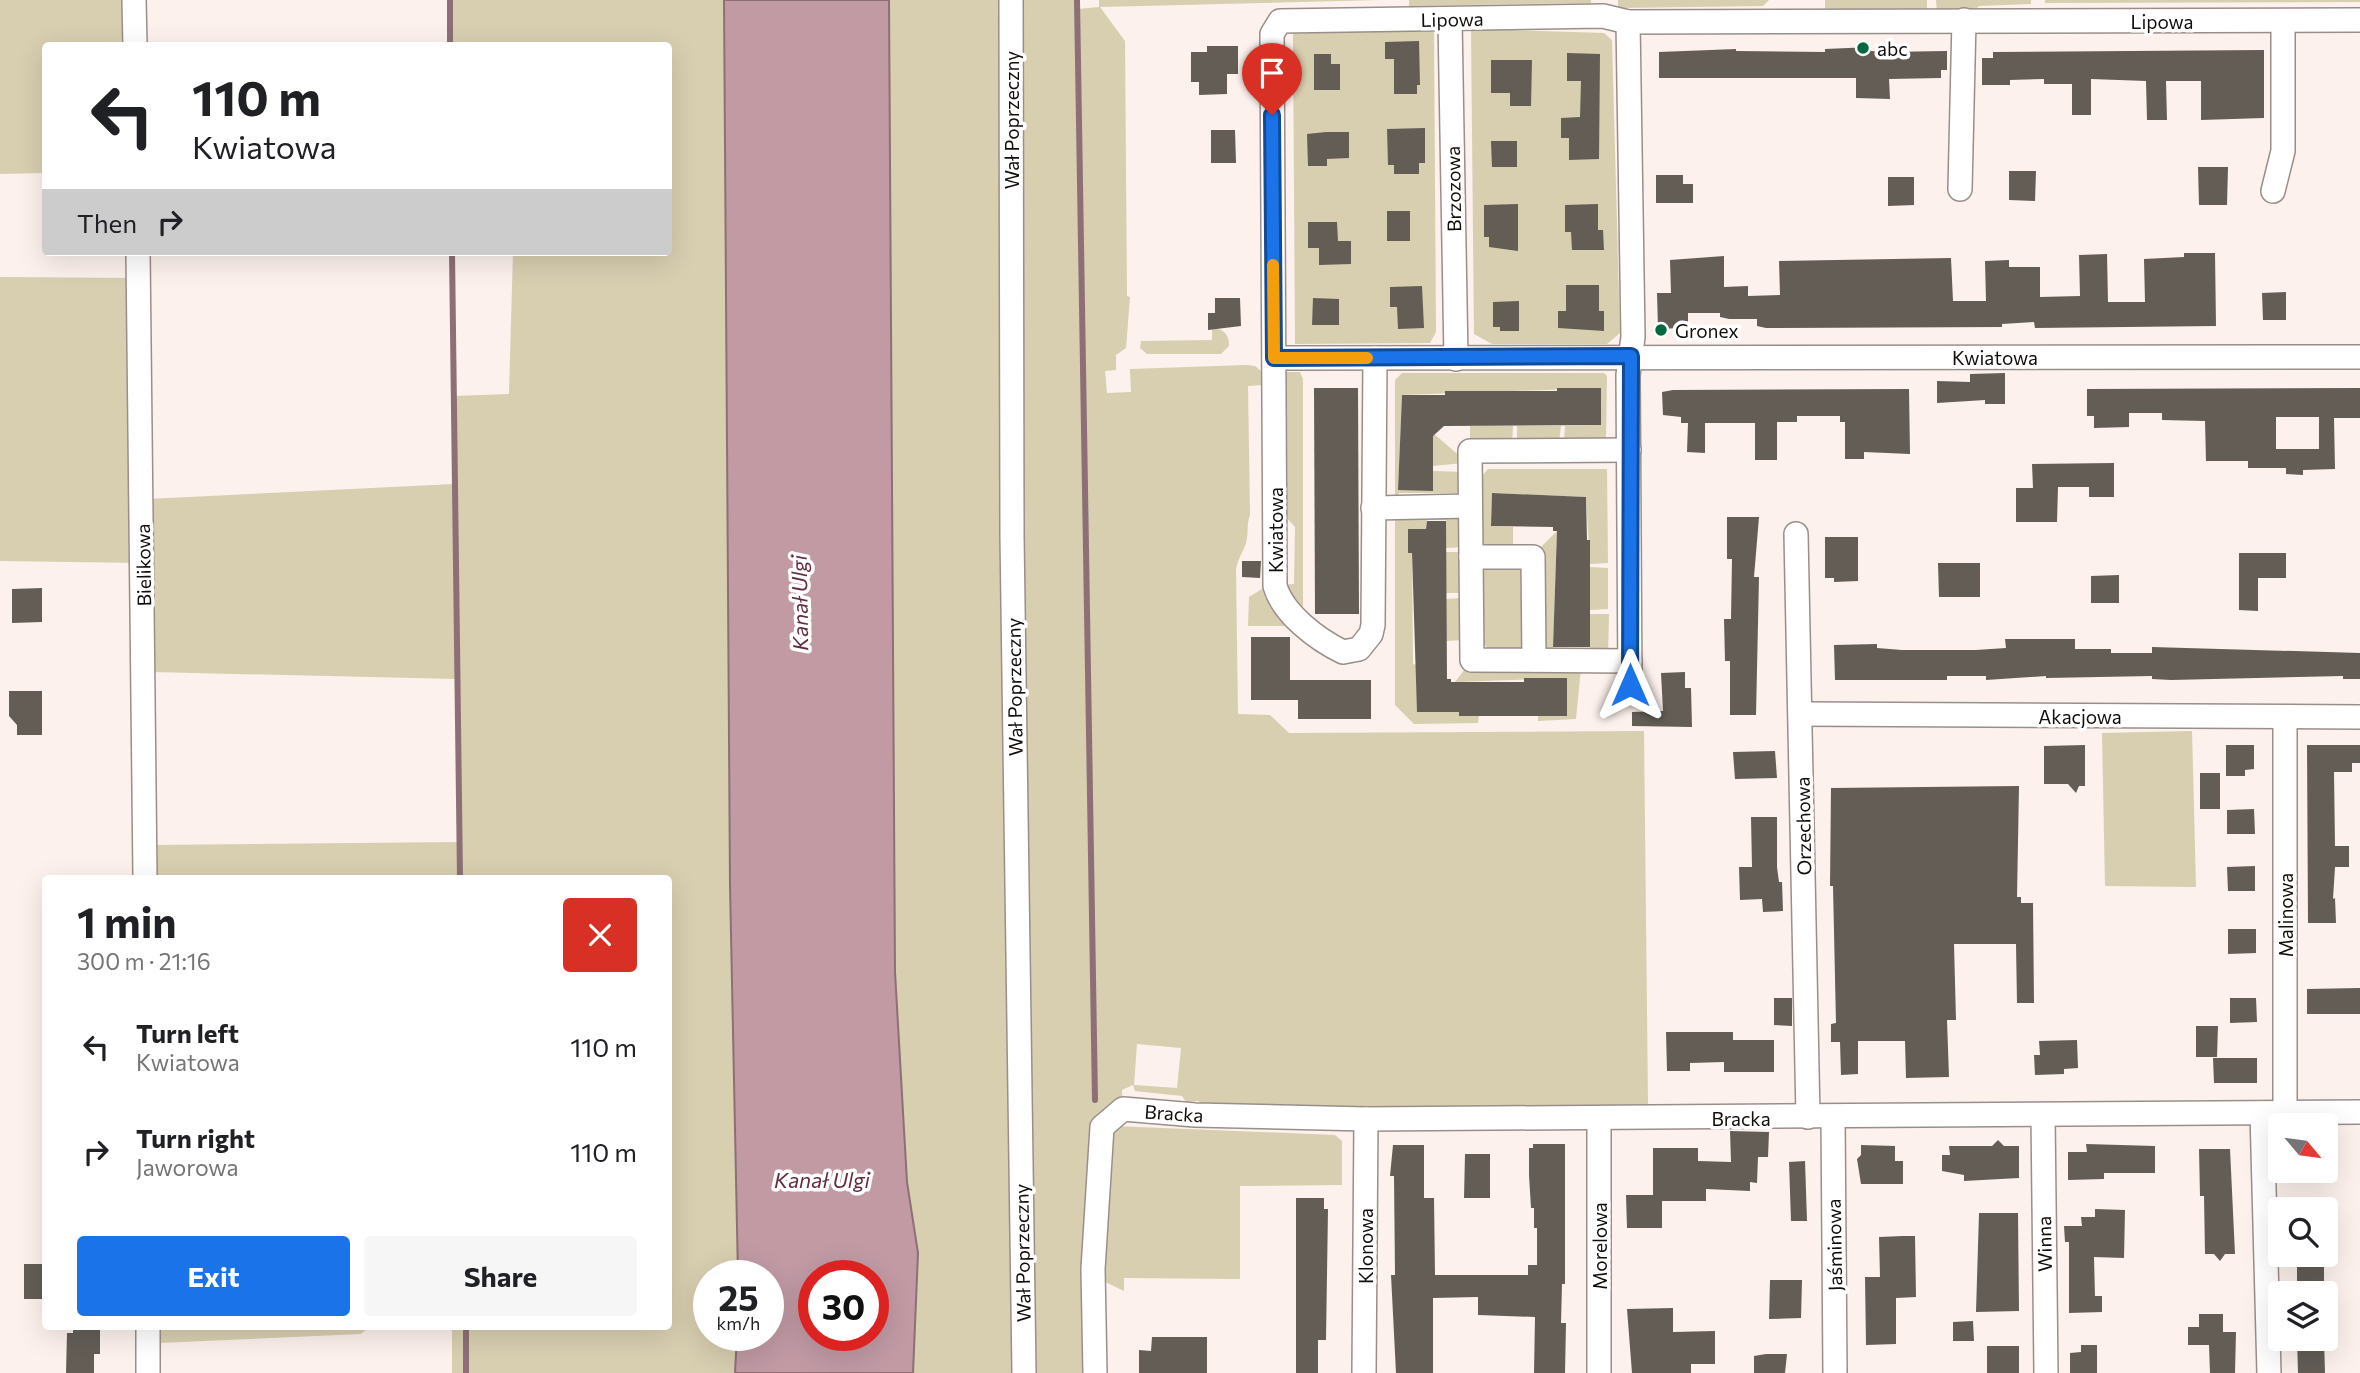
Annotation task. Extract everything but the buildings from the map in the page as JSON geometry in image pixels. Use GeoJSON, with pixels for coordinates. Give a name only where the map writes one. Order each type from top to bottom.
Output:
{"type":"FeatureCollection","features":[{"type":"Feature","properties":{"kind":"street"},"geometry":{"type":"LineString","coordinates":[[134,0],[135,42]]}},
{"type":"Feature","properties":{"kind":"street","name":"Wał Poprzeczny"},"geometry":{"type":"LineString","coordinates":[[1011,0],[1012,535],[1024,1373]]}},
{"type":"Feature","properties":{"kind":"street","name":"Lipowa"},"geometry":{"type":"LineString","coordinates":[[1274,358],[1272,34],[1276,24],[1285,20],[1393,10],[1450,20],[1603,8],[1628,22],[1792,10],[1964,20],[2360,20]]}},
{"type":"Feature","properties":{"kind":"street","name":"Brzozowa"},"geometry":{"type":"LineString","coordinates":[[1450,20],[1456,359]]}},
{"type":"Feature","properties":{"kind":"street"},"geometry":{"type":"LineString","coordinates":[[1960,189],[1964,20]]}},
{"type":"Feature","properties":{"kind":"street"},"geometry":{"type":"LineString","coordinates":[[2273,191],[2283,151],[2283,21]]}},
{"type":"Feature","properties":{"kind":"street"},"geometry":{"type":"LineString","coordinates":[[1628,22],[1633,337],[1629,450],[1630,685]]}},
{"type":"Feature","properties":{"kind":"street","name":"Bielikowa"},"geometry":{"type":"LineString","coordinates":[[138,256],[145,875]]}},
{"type":"Feature","properties":{"kind":"street","name":"Kwiatowa"},"geometry":{"type":"LineString","coordinates":[[1375,358],[1371,634],[1359,649],[1343,652],[1307,628],[1278,595],[1275,586],[1274,358],[2360,357]]}},
{"type":"Feature","properties":{"kind":"street"},"geometry":{"type":"LineString","coordinates":[[1629,450],[1470,451],[1470,506],[1472,660],[1630,661]]}},
{"type":"Feature","properties":{"kind":"street"},"geometry":{"type":"LineString","coordinates":[[1373,508],[1470,506]]}},
{"type":"Feature","properties":{"kind":"street","name":"Orzechowa"},"geometry":{"type":"LineString","coordinates":[[1796,534],[1808,1117]]}},
{"type":"Feature","properties":{"kind":"street"},"geometry":{"type":"LineString","coordinates":[[1471,557],[1533,557],[1534,660]]}},
{"type":"Feature","properties":{"kind":"street","name":"Akacjowa"},"geometry":{"type":"LineString","coordinates":[[1801,714],[2360,717]]}},
{"type":"Feature","properties":{"kind":"street","name":"Malinowa"},"geometry":{"type":"LineString","coordinates":[[2285,717],[2285,1113]]}},
{"type":"Feature","properties":{"kind":"street","name":"Bracka"},"geometry":{"type":"LineString","coordinates":[[1095,1373],[1093,1269],[1102,1127],[1122,1110],[1195,1115],[1366,1119],[2268,1113]]}},
{"type":"Feature","properties":{"kind":"street","name":"Bracka"},"geometry":{"type":"LineString","coordinates":[[2285,1113],[2360,1112]]}},
{"type":"Feature","properties":{"kind":"street"},"geometry":{"type":"LineString","coordinates":[[2262,1113],[2269,1373]]}},
{"type":"Feature","properties":{"kind":"street","name":"Winna"},"geometry":{"type":"LineString","coordinates":[[2043,1115],[2046,1373]]}},
{"type":"Feature","properties":{"kind":"street","name":"Jaśminowa"},"geometry":{"type":"LineString","coordinates":[[1833,1117],[1835,1373]]}},
{"type":"Feature","properties":{"kind":"street","name":"Klonowa"},"geometry":{"type":"LineString","coordinates":[[1364,1373],[1366,1119]]}},
{"type":"Feature","properties":{"kind":"street","name":"Morelowa"},"geometry":{"type":"LineString","coordinates":[[1599,1119],[1599,1373]]}},
{"type":"Feature","properties":{"kind":"street"},"geometry":{"type":"LineString","coordinates":[[148,1330],[148,1373]]}},
{"type":"Feature","properties":{"kind":"shaded area"},"geometry":{"type":"Polygon","coordinates":[[[0,0],[123,0],[123,42],[42,42],[42,173],[0,174],[0,0]]]}},
{"type":"Feature","properties":{"kind":"shaded area"},"geometry":{"type":"Polygon","coordinates":[[[450,0],[724,0],[730,885],[740,1232],[739,1260],[693,1260],[693,1351],[736,1351],[735,1373],[452,1373],[452,1330],[672,1330],[672,875],[155,875],[154,845],[459,842],[457,679],[152,672],[147,499],[454,484],[453,396],[509,394],[513,256],[672,256],[672,42],[450,42],[450,0]]]}},
{"type":"Feature","properties":{"kind":"shaded area"},"geometry":{"type":"Polygon","coordinates":[[[889,0],[1078,0],[1078,9],[1099,7],[1099,0],[1380,0],[1100,7],[1125,41],[1127,296],[1130,297],[1126,348],[1116,355],[1116,370],[1105,371],[1107,393],[1131,392],[1130,369],[1247,365],[1255,366],[1261,371],[1264,385],[1248,386],[1250,515],[1247,540],[1236,570],[1238,714],[1270,715],[1289,733],[1644,731],[1648,1105],[1210,1107],[1198,1101],[1186,1102],[1182,1096],[1135,1091],[1133,1085],[1122,1090],[1123,1109],[1102,1127],[1095,1373],[913,1373],[918,1253],[907,1182],[895,972],[889,0]],[[1137,1044],[1134,1085],[1177,1088],[1181,1048],[1137,1044]]]}},
{"type":"Feature","properties":{"kind":"shaded area"},"geometry":{"type":"Polygon","coordinates":[[[1409,0],[1591,0],[1591,3],[1409,6],[1409,0]]]}},
{"type":"Feature","properties":{"kind":"shaded area"},"geometry":{"type":"Polygon","coordinates":[[[1618,0],[1769,0],[1763,6],[1618,8],[1618,0]]]}},
{"type":"Feature","properties":{"kind":"shaded area"},"geometry":{"type":"Polygon","coordinates":[[[1825,0],[1927,0],[1927,13],[1825,10],[1825,0]]]}},
{"type":"Feature","properties":{"kind":"shaded area"},"geometry":{"type":"Polygon","coordinates":[[[1936,0],[2031,0],[2031,4],[1979,6],[1970,13],[1937,13],[1936,0]]]}},
{"type":"Feature","properties":{"kind":"shaded area"},"geometry":{"type":"Polygon","coordinates":[[[2045,0],[2360,0],[2360,2],[2045,3],[2045,0]]]}},
{"type":"Feature","properties":{"kind":"shaded area"},"geometry":{"type":"Polygon","coordinates":[[[1471,29],[1604,33],[1612,40],[1620,333],[1607,344],[1492,344],[1474,334],[1471,29]]]}},
{"type":"Feature","properties":{"kind":"shaded area"},"geometry":{"type":"Polygon","coordinates":[[[1434,30],[1436,332],[1430,343],[1295,344],[1293,33],[1434,30]]]}},
{"type":"Feature","properties":{"kind":"shaded area"},"geometry":{"type":"Polygon","coordinates":[[[0,277],[139,278],[143,563],[0,561],[0,277]]]}},
{"type":"Feature","properties":{"kind":"shaded area"},"geometry":{"type":"Polygon","coordinates":[[[1212,328],[1227,335],[1229,346],[1221,354],[1147,354],[1140,348],[1141,341],[1212,340],[1212,328]]]}},
{"type":"Feature","properties":{"kind":"shaded area"},"geometry":{"type":"Polygon","coordinates":[[[1285,372],[1300,372],[1303,379],[1303,615],[1282,585],[1294,584],[1295,527],[1285,516],[1285,372]]]}},
{"type":"Feature","properties":{"kind":"shaded area"},"geometry":{"type":"Polygon","coordinates":[[[1402,373],[1604,373],[1607,376],[1606,439],[1564,442],[1565,426],[1601,425],[1600,388],[1402,395],[1398,490],[1433,471],[1465,472],[1464,493],[1399,493],[1395,502],[1395,380],[1402,373]]]}},
{"type":"Feature","properties":{"kind":"shaded area"},"geometry":{"type":"Polygon","coordinates":[[[1470,426],[1513,426],[1512,443],[1470,442],[1470,426]]]}},
{"type":"Feature","properties":{"kind":"shaded area"},"geometry":{"type":"Polygon","coordinates":[[[1517,426],[1561,426],[1559,442],[1517,442],[1517,426]]]}},
{"type":"Feature","properties":{"kind":"shaded area"},"geometry":{"type":"Polygon","coordinates":[[[1433,433],[1463,459],[1463,463],[1433,466],[1433,433]]]}},
{"type":"Feature","properties":{"kind":"shaded area"},"geometry":{"type":"Polygon","coordinates":[[[1488,469],[1607,469],[1608,563],[1590,564],[1586,497],[1492,493],[1491,526],[1513,527],[1513,551],[1481,551],[1481,477],[1488,469]]]}},
{"type":"Feature","properties":{"kind":"shaded area"},"geometry":{"type":"Polygon","coordinates":[[[1459,511],[1464,547],[1446,548],[1446,520],[1427,520],[1426,529],[1408,530],[1408,552],[1412,553],[1413,664],[1417,665],[1417,712],[1459,712],[1459,716],[1479,716],[1478,723],[1414,724],[1395,705],[1395,512],[1459,511]]]}},
{"type":"Feature","properties":{"kind":"shaded area"},"geometry":{"type":"Polygon","coordinates":[[[1557,531],[1553,648],[1590,648],[1590,614],[1609,614],[1608,655],[1543,655],[1537,551],[1557,531]]]}},
{"type":"Feature","properties":{"kind":"shaded area"},"geometry":{"type":"Polygon","coordinates":[[[1446,552],[1464,552],[1464,593],[1446,593],[1446,552]]]}},
{"type":"Feature","properties":{"kind":"shaded area"},"geometry":{"type":"Polygon","coordinates":[[[1481,560],[1528,561],[1528,654],[1488,649],[1482,641],[1481,560]]]}},
{"type":"Feature","properties":{"kind":"shaded area"},"geometry":{"type":"Polygon","coordinates":[[[1590,567],[1608,568],[1608,609],[1590,610],[1590,567]]]}},
{"type":"Feature","properties":{"kind":"shaded area"},"geometry":{"type":"Polygon","coordinates":[[[1265,587],[1265,597],[1289,626],[1248,626],[1249,597],[1265,587]]]}},
{"type":"Feature","properties":{"kind":"shaded area"},"geometry":{"type":"Polygon","coordinates":[[[1463,598],[1464,640],[1446,641],[1446,599],[1463,598]]]}},
{"type":"Feature","properties":{"kind":"shaded area"},"geometry":{"type":"Polygon","coordinates":[[[1581,668],[1576,719],[1538,721],[1538,716],[1567,715],[1567,678],[1455,682],[1465,669],[1581,668]]]}},
{"type":"Feature","properties":{"kind":"shaded area"},"geometry":{"type":"Polygon","coordinates":[[[2192,731],[2196,887],[2105,886],[2102,733],[2192,731]]]}},
{"type":"Feature","properties":{"kind":"shaded area"},"geometry":{"type":"Polygon","coordinates":[[[1113,1126],[1335,1135],[1342,1141],[1342,1185],[1240,1186],[1240,1279],[1124,1278],[1124,1291],[1099,1279],[1113,1126]]]}},
{"type":"Feature","properties":{"kind":"shaded area"},"geometry":{"type":"Polygon","coordinates":[[[159,1330],[366,1330],[361,1334],[159,1343],[159,1330]]]}},
{"type":"Feature","properties":{"kind":"water","name":"Kanał Ulgi"},"geometry":{"type":"Polygon","coordinates":[[[724,0],[889,0],[895,972],[907,1182],[918,1253],[913,1373],[735,1373],[736,1351],[784,1351],[784,1260],[738,1260],[730,885],[724,0]]]}},
{"type":"Feature","properties":{"kind":"waterway"},"geometry":{"type":"LineString","coordinates":[[450,0],[450,42]]}},
{"type":"Feature","properties":{"kind":"waterway"},"geometry":{"type":"LineString","coordinates":[[1077,0],[1095,1100]]}},
{"type":"Feature","properties":{"kind":"waterway"},"geometry":{"type":"LineString","coordinates":[[452,256],[460,875]]}},
{"type":"Feature","properties":{"kind":"waterway"},"geometry":{"type":"LineString","coordinates":[[466,1330],[466,1373]]}},
{"type":"Feature","properties":{"kind":"slow traffic"},"geometry":{"type":"LineString","coordinates":[[1273,265],[1274,358],[1367,358]]}},
{"type":"Feature","properties":{"kind":"place","name":"abc"},"geometry":{"type":"Point","coordinates":[1863,48]}},
{"type":"Feature","properties":{"kind":"place","name":"Gronex"},"geometry":{"type":"Point","coordinates":[1661,330]}},
{"type":"Feature","properties":{"kind":"route"},"geometry":{"type":"LineString","coordinates":[[1272,115],[1274,358],[1631,356],[1630,685]]}}]}
